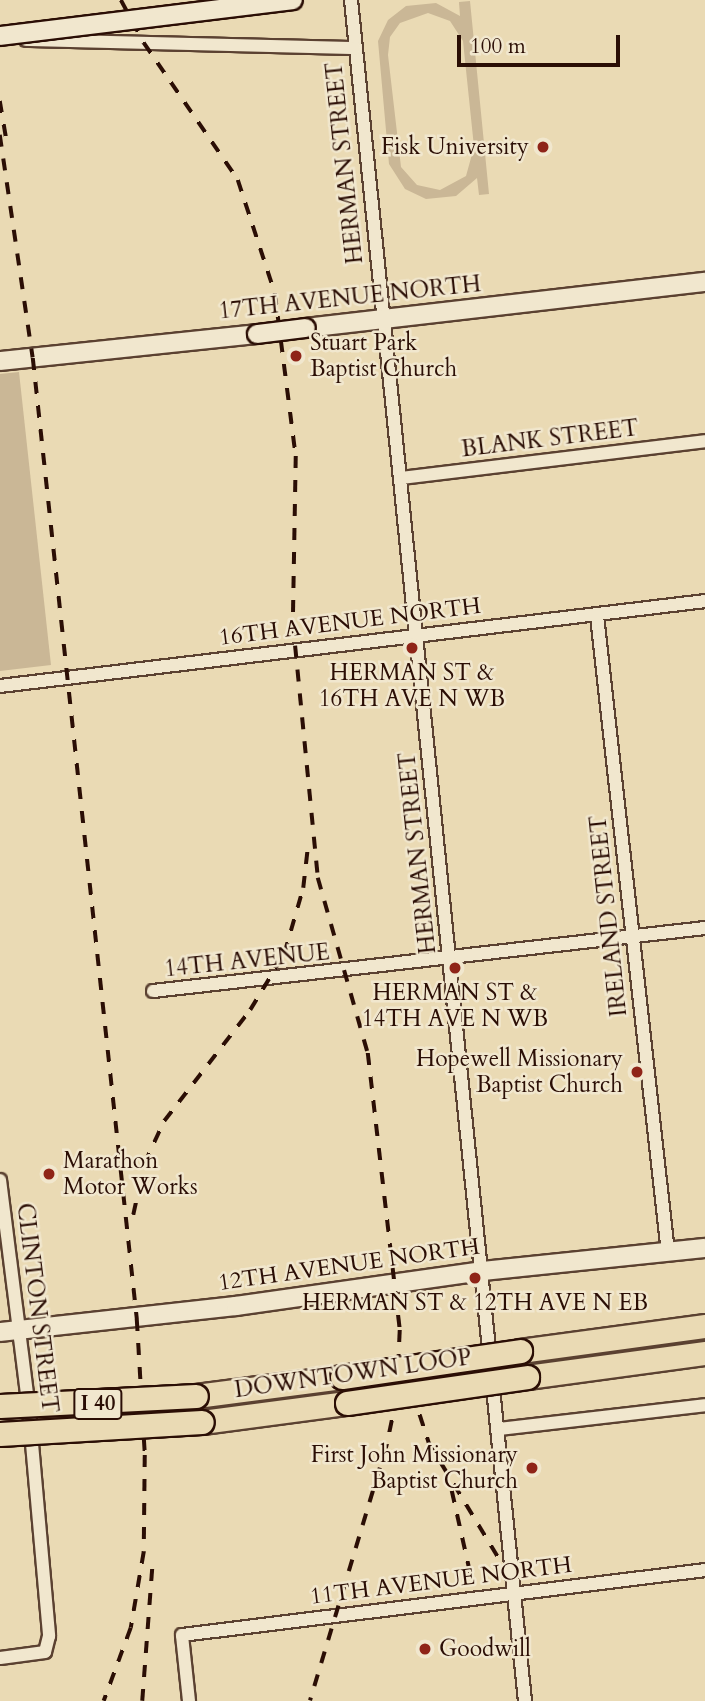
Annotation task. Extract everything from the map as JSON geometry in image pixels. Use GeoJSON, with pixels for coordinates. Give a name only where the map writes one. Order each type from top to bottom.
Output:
{"type":"FeatureCollection","features":[{"type":"Feature","properties":{"kind":"highway","name":"DOWNTOWN LOOP"},"geometry":{"type":"LineString","coordinates":[[0,1406],[196,1396],[705,1326]]}},
{"type":"Feature","properties":{"kind":"highway","name":"DOWNTOWN LOOP"},"geometry":{"type":"LineString","coordinates":[[0,1434],[202,1422],[705,1353]]}},
{"type":"Feature","properties":{"kind":"highway"},"geometry":{"type":"LineString","coordinates":[[0,1443],[93,1430]]}},
{"type":"Feature","properties":{"kind":"street"},"geometry":{"type":"LineString","coordinates":[[0,38],[293,0]]}},
{"type":"Feature","properties":{"kind":"street","name":"HERMAN STREET"},"geometry":{"type":"LineString","coordinates":[[351,0],[525,1701]]}},
{"type":"Feature","properties":{"kind":"street"},"geometry":{"type":"LineString","coordinates":[[0,38],[355,48]]}},
{"type":"Feature","properties":{"kind":"street","name":"17TH AVENUE NORTH"},"geometry":{"type":"LineString","coordinates":[[0,361],[705,282]]}},
{"type":"Feature","properties":{"kind":"street","name":"BLANK STREET"},"geometry":{"type":"LineString","coordinates":[[401,478],[705,441]]}},
{"type":"Feature","properties":{"kind":"street","name":"16TH AVENUE NORTH"},"geometry":{"type":"LineString","coordinates":[[0,686],[416,632],[597,616],[705,601]]}},
{"type":"Feature","properties":{"kind":"street","name":"IRELAND STREET"},"geometry":{"type":"LineString","coordinates":[[597,616],[668,1253]]}},
{"type":"Feature","properties":{"kind":"street","name":"14TH AVENUE"},"geometry":{"type":"LineString","coordinates":[[153,991],[345,972],[705,928]]}},
{"type":"Feature","properties":{"kind":"street","name":"CLINTON STREET"},"geometry":{"type":"LineString","coordinates":[[0,1181],[9,1331],[29,1410],[47,1650],[0,1658]]}},
{"type":"Feature","properties":{"kind":"street","name":"12TH AVENUE NORTH"},"geometry":{"type":"LineString","coordinates":[[9,1331],[236,1306],[482,1271],[705,1248]]}},
{"type":"Feature","properties":{"kind":"street"},"geometry":{"type":"LineString","coordinates":[[499,1429],[705,1405]]}},
{"type":"Feature","properties":{"kind":"street","name":"11TH AVENUE NORTH"},"geometry":{"type":"LineString","coordinates":[[190,1701],[182,1635],[705,1570]]}},
{"type":"Feature","properties":{"kind":"shaded area"},"geometry":{"type":"Polygon","coordinates":[[[470,1],[489,194],[479,195],[477,178],[456,196],[426,199],[405,189],[389,164],[378,41],[388,20],[406,6],[436,3],[460,16],[459,2],[470,1]],[[428,13],[400,23],[390,37],[388,55],[401,167],[417,185],[440,190],[466,176],[474,147],[463,41],[450,21],[428,13]]]}},
{"type":"Feature","properties":{"kind":"shaded area"},"geometry":{"type":"Polygon","coordinates":[[[19,372],[51,665],[0,671],[0,374],[19,372]]]}},
{"type":"Feature","properties":{"kind":"railway"},"geometry":{"type":"LineString","coordinates":[[121,0],[144,43],[238,180],[275,293],[296,456],[293,622],[318,878],[368,1053],[400,1330],[397,1397],[387,1445],[310,1701]]}},
{"type":"Feature","properties":{"kind":"railway"},"geometry":{"type":"LineString","coordinates":[[0,101],[7,143]]}},
{"type":"Feature","properties":{"kind":"railway"},"geometry":{"type":"LineString","coordinates":[[0,135],[33,358],[137,1319],[145,1455],[144,1552],[131,1628],[104,1701]]}},
{"type":"Feature","properties":{"kind":"railway"},"geometry":{"type":"LineString","coordinates":[[133,1215],[144,1164],[164,1121],[250,1010],[284,954],[303,888],[308,844]]}},
{"type":"Feature","properties":{"kind":"railway"},"geometry":{"type":"LineString","coordinates":[[405,1369],[429,1443],[503,1565]]}},
{"type":"Feature","properties":{"kind":"railway"},"geometry":{"type":"LineString","coordinates":[[452,1491],[473,1585]]}},
{"type":"Feature","properties":{"kind":"railway"},"geometry":{"type":"LineString","coordinates":[[142,1701],[152,1567]]}},
{"type":"Feature","properties":{"kind":"place","name":"Fisk University"},"geometry":{"type":"Point","coordinates":[543,147]}},
{"type":"Feature","properties":{"kind":"place","name":"Stuart Park Baptist Church"},"geometry":{"type":"Point","coordinates":[296,356]}},
{"type":"Feature","properties":{"kind":"place","name":"HERMAN ST & 16TH AVE N WB"},"geometry":{"type":"Point","coordinates":[412,648]}},
{"type":"Feature","properties":{"kind":"place","name":"HERMAN ST & 14TH AVE N WB"},"geometry":{"type":"Point","coordinates":[455,968]}},
{"type":"Feature","properties":{"kind":"place","name":"Hopewell Missionary Baptist Church"},"geometry":{"type":"Point","coordinates":[637,1072]}},
{"type":"Feature","properties":{"kind":"place","name":"Marathon Motor Works"},"geometry":{"type":"Point","coordinates":[49,1174]}},
{"type":"Feature","properties":{"kind":"place","name":"HERMAN ST & 12TH AVE N EB"},"geometry":{"type":"Point","coordinates":[475,1278]}},
{"type":"Feature","properties":{"kind":"place","name":"First John Missionary Baptist Church"},"geometry":{"type":"Point","coordinates":[532,1468]}},
{"type":"Feature","properties":{"kind":"place","name":"Goodwill"},"geometry":{"type":"Point","coordinates":[425,1649]}}]}
